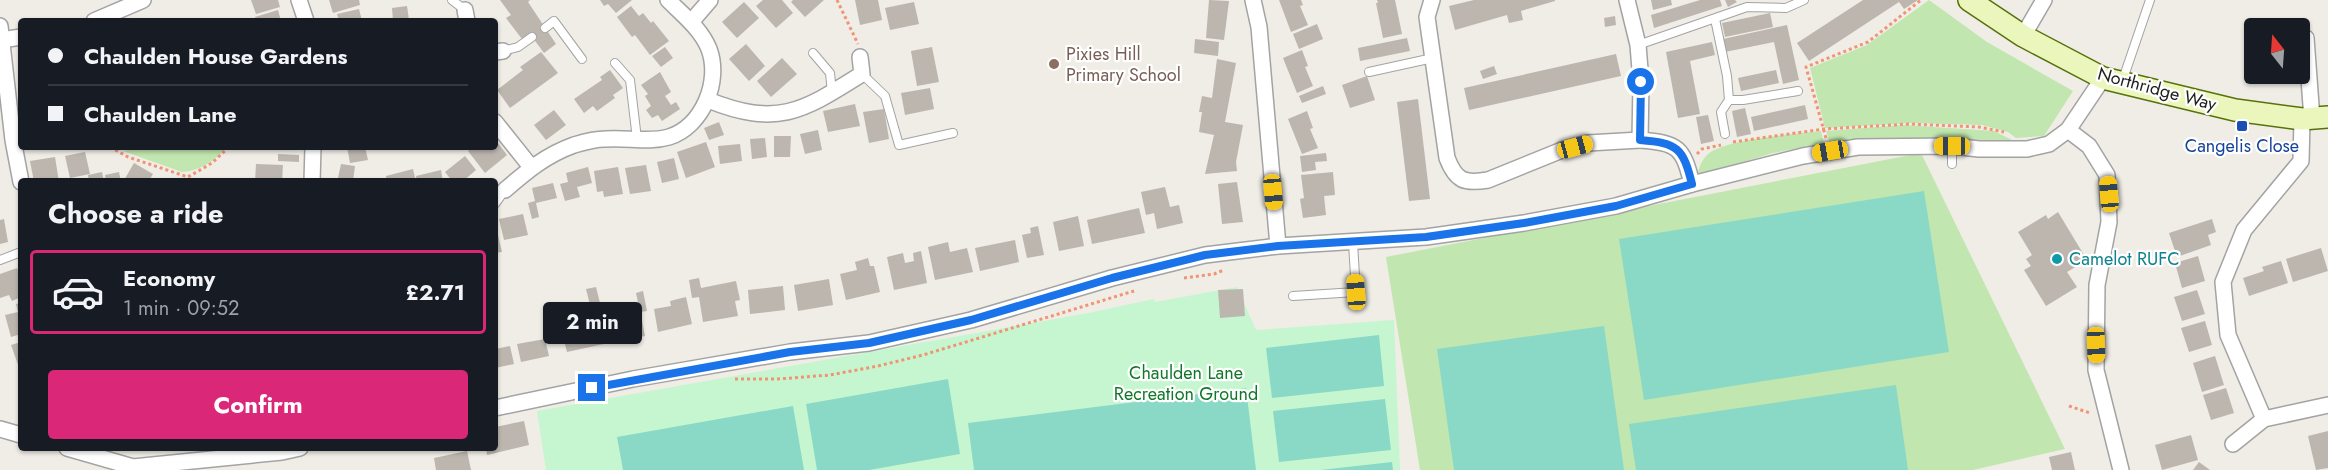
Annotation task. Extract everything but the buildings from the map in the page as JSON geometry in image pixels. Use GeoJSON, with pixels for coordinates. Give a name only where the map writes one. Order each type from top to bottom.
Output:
{"type":"FeatureCollection","features":[{"type":"Feature","properties":{"kind":"street"},"geometry":{"type":"LineString","coordinates":[[101,18],[143,0]]}},
{"type":"Feature","properties":{"kind":"street"},"geometry":{"type":"LineString","coordinates":[[299,0],[305,18]]}},
{"type":"Feature","properties":{"kind":"street"},"geometry":{"type":"LineString","coordinates":[[500,191],[552,153],[604,138],[657,140],[684,130],[694,119],[708,100],[711,80],[709,51],[691,21],[668,0]]}},
{"type":"Feature","properties":{"kind":"street"},"geometry":{"type":"LineString","coordinates":[[691,21],[710,0]]}},
{"type":"Feature","properties":{"kind":"street"},"geometry":{"type":"LineString","coordinates":[[1253,0],[1259,27],[1278,246]]}},
{"type":"Feature","properties":{"kind":"street"},"geometry":{"type":"LineString","coordinates":[[1432,0],[1427,17],[1448,158],[1456,176],[1464,181],[1488,180],[1562,150],[1588,143],[1640,140],[1662,141],[1674,146],[1682,153],[1692,184]]}},
{"type":"Feature","properties":{"kind":"street"},"geometry":{"type":"LineString","coordinates":[[1627,0],[1638,45],[1641,82],[1640,140]]}},
{"type":"Feature","properties":{"kind":"street","name":"Northridge Way"},"geometry":{"type":"LineString","coordinates":[[1969,0],[2023,36],[2112,81],[2235,110],[2314,118]]}},
{"type":"Feature","properties":{"kind":"street"},"geometry":{"type":"LineString","coordinates":[[2023,36],[2044,0]]}},
{"type":"Feature","properties":{"kind":"street"},"geometry":{"type":"LineString","coordinates":[[0,26],[17,139]]}},
{"type":"Feature","properties":{"kind":"street"},"geometry":{"type":"LineString","coordinates":[[1,40],[18,37]]}},
{"type":"Feature","properties":{"kind":"street"},"geometry":{"type":"LineString","coordinates":[[708,100],[760,115],[776,115],[815,103],[862,74],[860,57]]}},
{"type":"Feature","properties":{"kind":"street"},"geometry":{"type":"LineString","coordinates":[[2264,419],[2228,335],[2223,282],[2244,230],[2301,161],[2314,118],[2310,78]]}},
{"type":"Feature","properties":{"kind":"street"},"geometry":{"type":"LineString","coordinates":[[498,407],[633,379],[790,352],[869,343],[971,320],[1112,278],[1205,255],[1278,246],[1426,237],[1524,223],[1616,206],[1692,184],[1830,151],[1890,146],[2027,149],[2049,144],[2068,130],[2112,81]]}},
{"type":"Feature","properties":{"kind":"street"},"geometry":{"type":"LineString","coordinates":[[498,126],[531,167]]}},
{"type":"Feature","properties":{"kind":"street"},"geometry":{"type":"LineString","coordinates":[[2068,130],[2089,146],[2107,175],[2109,222],[2097,285],[2096,370],[2121,470]]}},
{"type":"Feature","properties":{"kind":"street"},"geometry":{"type":"LineString","coordinates":[[18,150],[21,178]]}},
{"type":"Feature","properties":{"kind":"street"},"geometry":{"type":"LineString","coordinates":[[312,178],[313,150]]}},
{"type":"Feature","properties":{"kind":"street"},"geometry":{"type":"LineString","coordinates":[[2233,444],[2264,419],[2328,405]]}},
{"type":"Feature","properties":{"kind":"street"},"geometry":{"type":"LineString","coordinates":[[0,429],[18,434]]}},
{"type":"Feature","properties":{"kind":"street"},"geometry":{"type":"LineString","coordinates":[[77,451],[133,467],[274,451]]}},
{"type":"Feature","properties":{"kind":"lane"},"geometry":{"type":"LineString","coordinates":[[452,0],[466,16]]}},
{"type":"Feature","properties":{"kind":"lane"},"geometry":{"type":"LineString","coordinates":[[1638,45],[1747,7],[1786,8],[1804,0]]}},
{"type":"Feature","properties":{"kind":"lane"},"geometry":{"type":"LineString","coordinates":[[2112,81],[2150,0]]}},
{"type":"Feature","properties":{"kind":"lane"},"geometry":{"type":"LineString","coordinates":[[1715,19],[1727,76],[1729,100],[1721,112],[1725,134]]}},
{"type":"Feature","properties":{"kind":"lane"},"geometry":{"type":"LineString","coordinates":[[544,28],[554,21],[582,59]]}},
{"type":"Feature","properties":{"kind":"lane"},"geometry":{"type":"LineString","coordinates":[[499,51],[518,47],[532,37]]}},
{"type":"Feature","properties":{"kind":"lane"},"geometry":{"type":"LineString","coordinates":[[813,53],[830,73],[832,93]]}},
{"type":"Feature","properties":{"kind":"lane"},"geometry":{"type":"LineString","coordinates":[[1369,72],[1433,58]]}},
{"type":"Feature","properties":{"kind":"lane"},"geometry":{"type":"LineString","coordinates":[[615,63],[630,80],[637,139]]}},
{"type":"Feature","properties":{"kind":"lane"},"geometry":{"type":"LineString","coordinates":[[862,74],[885,96],[898,145],[953,132]]}},
{"type":"Feature","properties":{"kind":"lane"},"geometry":{"type":"LineString","coordinates":[[1729,100],[1743,100],[1798,91]]}},
{"type":"Feature","properties":{"kind":"lane"},"geometry":{"type":"LineString","coordinates":[[1952,146],[1952,164]]}},
{"type":"Feature","properties":{"kind":"lane"},"geometry":{"type":"LineString","coordinates":[[1293,296],[1356,292],[1353,243]]}},
{"type":"Feature","properties":{"kind":"lane"},"geometry":{"type":"LineString","coordinates":[[0,260],[18,253]]}},
{"type":"Feature","properties":{"kind":"path"},"geometry":{"type":"LineString","coordinates":[[837,0],[858,41],[860,57]]}},
{"type":"Feature","properties":{"kind":"path"},"geometry":{"type":"LineString","coordinates":[[1830,151],[1806,67],[1868,42],[1921,0]]}},
{"type":"Feature","properties":{"kind":"path"},"geometry":{"type":"LineString","coordinates":[[115,150],[128,157],[188,177],[212,163],[226,150]]}},
{"type":"Feature","properties":{"kind":"green space"},"geometry":{"type":"Polygon","coordinates":[[[1929,0],[1987,42],[2073,91],[2044,136],[2016,138],[2008,132],[1982,125],[1909,123],[1825,128],[1810,68],[1867,45],[1929,0]]]}},
{"type":"Feature","properties":{"kind":"green space"},"geometry":{"type":"Polygon","coordinates":[[[1904,125],[1994,131],[2018,143],[1877,140],[1830,143],[1826,131],[1904,125]]]}},
{"type":"Feature","properties":{"kind":"green space"},"geometry":{"type":"Polygon","coordinates":[[[1821,131],[1824,143],[1773,153],[1697,176],[1703,160],[1716,149],[1761,138],[1821,131]]]}},
{"type":"Feature","properties":{"kind":"green space"},"geometry":{"type":"Polygon","coordinates":[[[224,150],[207,164],[195,170],[182,172],[123,151],[224,150]]]}},
{"type":"Feature","properties":{"kind":"green space"},"geometry":{"type":"Polygon","coordinates":[[[1921,153],[2065,449],[1973,470],[1420,470],[1386,257],[1921,153]]]}},
{"type":"Feature","properties":{"kind":"green space"},"geometry":{"type":"Polygon","coordinates":[[[1924,191],[1949,352],[1644,400],[1619,239],[1924,191]]]}},
{"type":"Feature","properties":{"kind":"green space","name":"Chaulden Lane Recreation Ground"},"geometry":{"type":"Polygon","coordinates":[[[1237,287],[1256,330],[1394,320],[1400,470],[546,470],[537,411],[1083,314],[1154,299],[1155,302],[1237,287]]]}},
{"type":"Feature","properties":{"kind":"green space"},"geometry":{"type":"Polygon","coordinates":[[[1604,326],[1624,470],[1454,470],[1437,349],[1604,326]]]}},
{"type":"Feature","properties":{"kind":"green space"},"geometry":{"type":"Polygon","coordinates":[[[1379,335],[1384,386],[1272,398],[1266,348],[1379,335]]]}},
{"type":"Feature","properties":{"kind":"green space"},"geometry":{"type":"Polygon","coordinates":[[[948,379],[960,454],[869,470],[817,470],[806,404],[948,379]]]}},
{"type":"Feature","properties":{"kind":"green space"},"geometry":{"type":"Polygon","coordinates":[[[1896,385],[1908,470],[1636,470],[1629,424],[1896,385]]]}},
{"type":"Feature","properties":{"kind":"green space"},"geometry":{"type":"Polygon","coordinates":[[[1246,388],[1256,470],[974,470],[968,423],[1246,388]]]}},
{"type":"Feature","properties":{"kind":"green space"},"geometry":{"type":"Polygon","coordinates":[[[1385,399],[1391,450],[1279,462],[1273,411],[1385,399]]]}},
{"type":"Feature","properties":{"kind":"green space"},"geometry":{"type":"Polygon","coordinates":[[[793,406],[804,470],[623,470],[617,437],[793,406]]]}},
{"type":"Feature","properties":{"kind":"green space"},"geometry":{"type":"Polygon","coordinates":[[[1392,462],[1393,470],[1320,470],[1392,462]]]}},
{"type":"Feature","properties":{"kind":"place","name":"Pixies Hill Primary School"},"geometry":{"type":"Point","coordinates":[1054,64]}},
{"type":"Feature","properties":{"kind":"place","name":"Cangelis Close"},"geometry":{"type":"Point","coordinates":[2242,126]}},
{"type":"Feature","properties":{"kind":"place","name":"Camelot RUFC"},"geometry":{"type":"Point","coordinates":[2057,259]}},
{"type":"Feature","properties":{"kind":"route"},"geometry":{"type":"LineString","coordinates":[[592,388],[790,352],[869,343],[971,320],[1112,278],[1205,255],[1278,246],[1426,237],[1524,223],[1616,206],[1692,184],[1682,153],[1674,146],[1662,141],[1640,140],[1641,82]]}}]}
